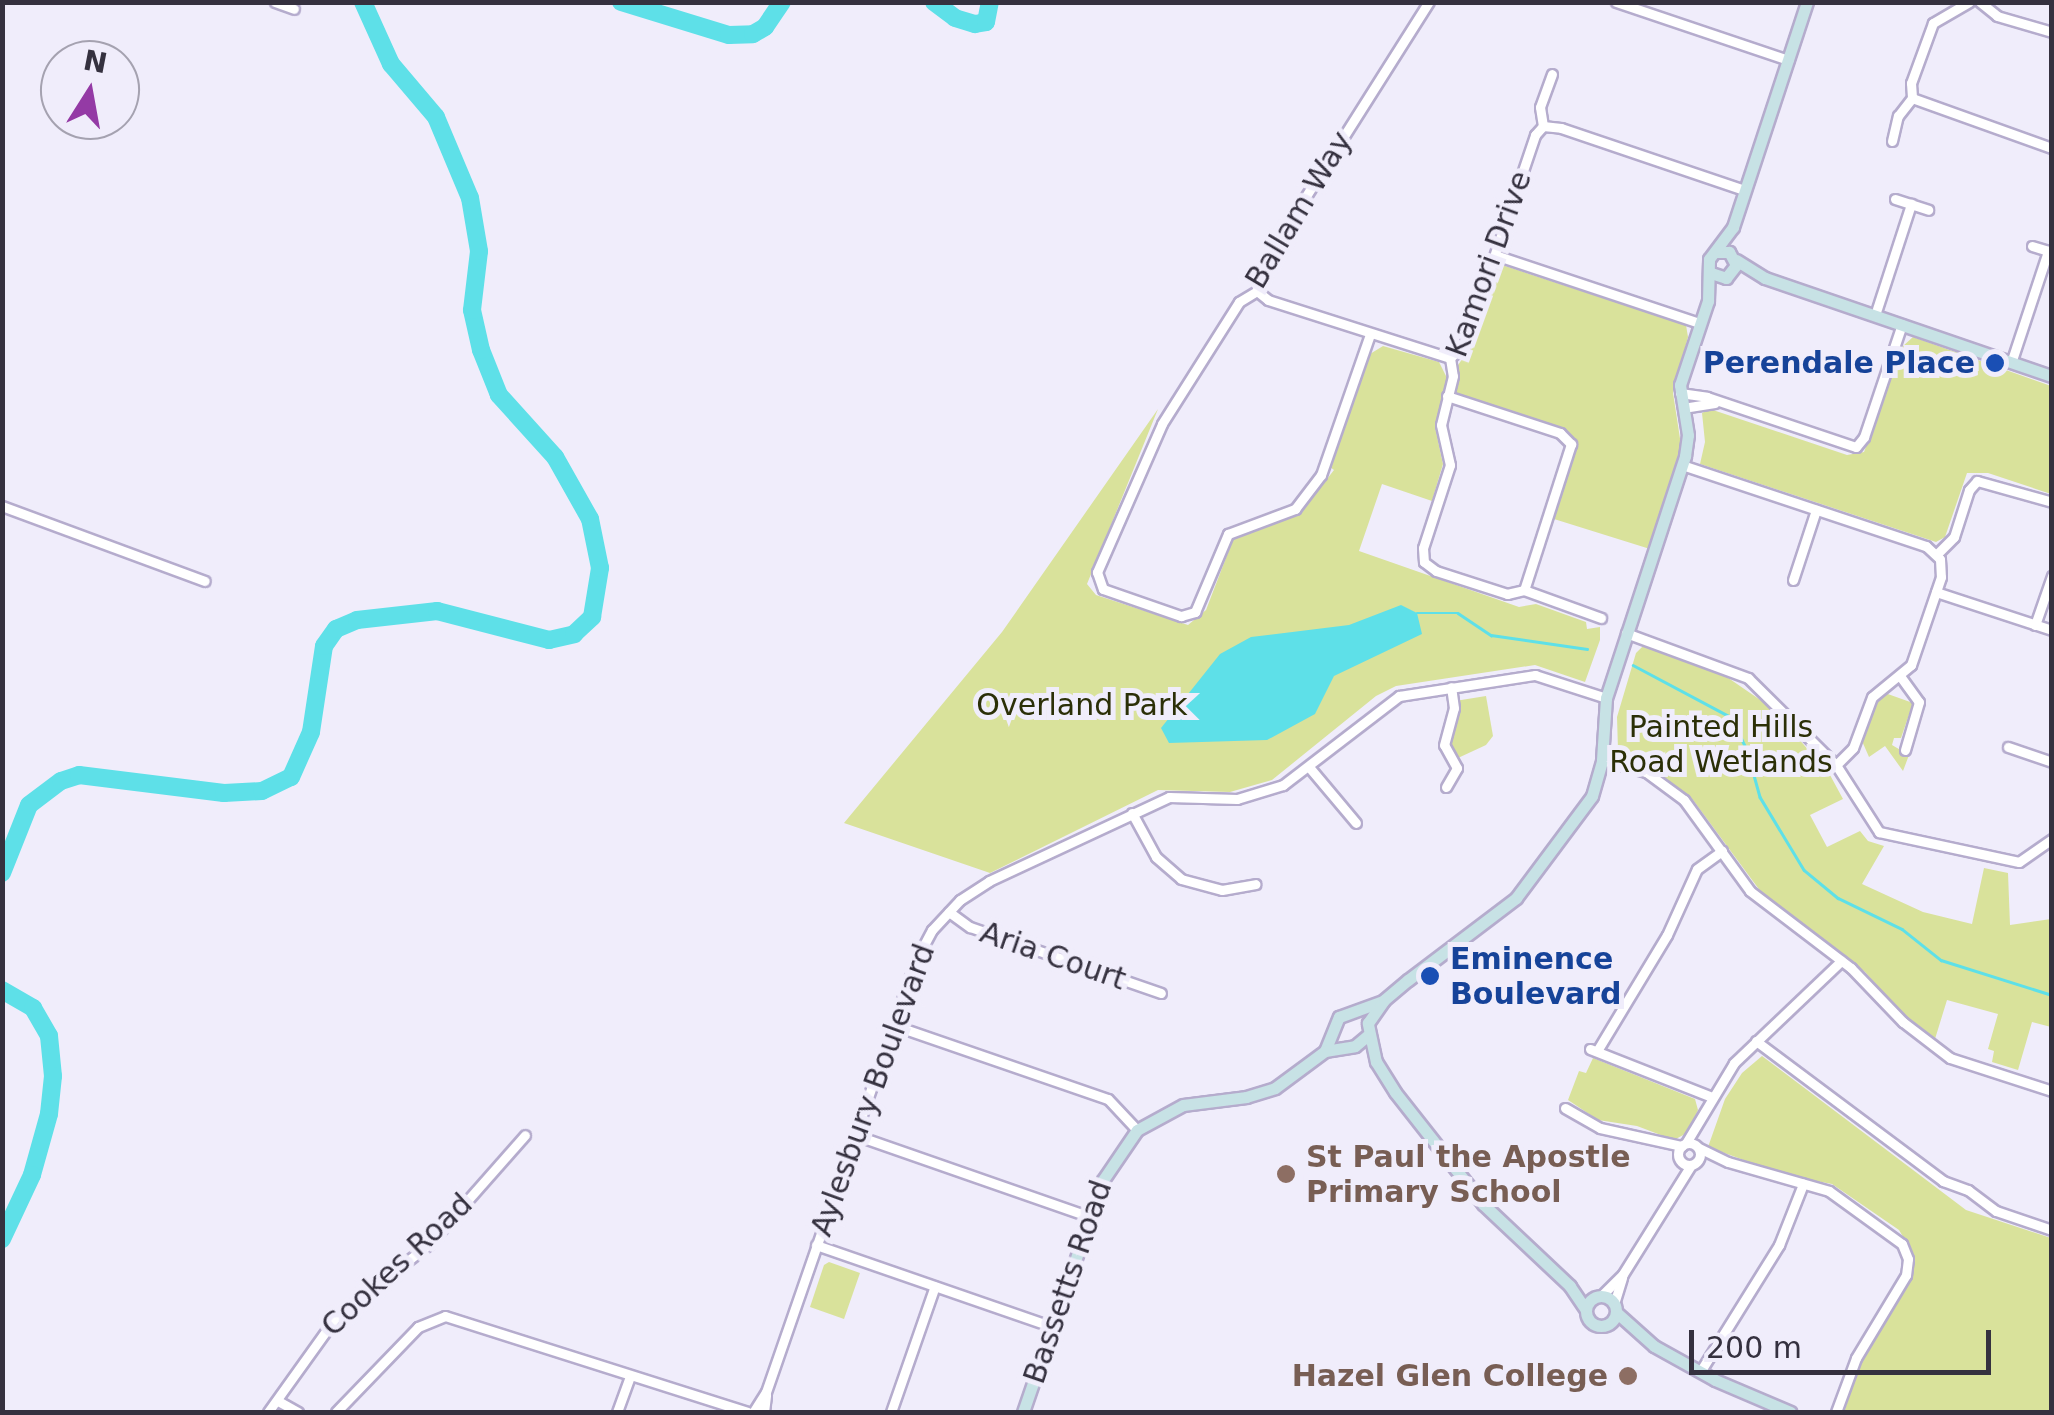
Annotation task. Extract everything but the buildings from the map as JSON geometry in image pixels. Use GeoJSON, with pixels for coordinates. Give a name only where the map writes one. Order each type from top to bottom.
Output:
{"type":"FeatureCollection","features":[{"type":"Feature","properties":{"kind":"street"},"geometry":{"type":"LineString","coordinates":[[275,2],[294,9]]}},
{"type":"Feature","properties":{"kind":"street","name":"Ballam Way"},"geometry":{"type":"LineString","coordinates":[[1370,334],[1321,475],[1295,509],[1228,534],[1195,612],[1185,616],[1108,592],[1097,580],[1162,424],[1239,302],[1257,291],[1258,272],[1429,2]]}},
{"type":"Feature","properties":{"kind":"street"},"geometry":{"type":"LineString","coordinates":[[1616,2],[1788,60]]}},
{"type":"Feature","properties":{"kind":"street"},"geometry":{"type":"LineString","coordinates":[[1807,2],[1732,227],[1709,259],[1712,274],[1708,301],[1680,392],[1856,447],[1868,427],[1902,324]]}},
{"type":"Feature","properties":{"kind":"street"},"geometry":{"type":"LineString","coordinates":[[1892,141],[1898,116],[1912,98],[1911,83],[1933,23],[1968,2]]}},
{"type":"Feature","properties":{"kind":"street"},"geometry":{"type":"LineString","coordinates":[[1980,2],[1997,16],[2052,32]]}},
{"type":"Feature","properties":{"kind":"street","name":"Kamori Drive"},"geometry":{"type":"LineString","coordinates":[[1552,74],[1540,106],[1543,126],[1534,135],[1464,345],[1450,358],[1453,376],[1441,425],[1450,464],[1423,548],[1424,562],[1436,571],[1507,594],[1524,590],[1601,618]]}},
{"type":"Feature","properties":{"kind":"street"},"geometry":{"type":"LineString","coordinates":[[1912,98],[2052,148]]}},
{"type":"Feature","properties":{"kind":"street"},"geometry":{"type":"LineString","coordinates":[[1543,126],[1561,128],[1744,190]]}},
{"type":"Feature","properties":{"kind":"street"},"geometry":{"type":"LineString","coordinates":[[1894,199],[1928,210]]}},
{"type":"Feature","properties":{"kind":"street"},"geometry":{"type":"LineString","coordinates":[[1874,315],[1911,204]]}},
{"type":"Feature","properties":{"kind":"street"},"geometry":{"type":"LineString","coordinates":[[1708,301],[1728,278],[1736,259],[1732,227]]}},
{"type":"Feature","properties":{"kind":"street"},"geometry":{"type":"LineString","coordinates":[[2012,360],[2050,252],[2032,246]]}},
{"type":"Feature","properties":{"kind":"street"},"geometry":{"type":"LineString","coordinates":[[1716,252],[1729,252],[1764,278],[2052,376]]}},
{"type":"Feature","properties":{"kind":"street"},"geometry":{"type":"LineString","coordinates":[[1495,254],[1700,323]]}},
{"type":"Feature","properties":{"kind":"street"},"geometry":{"type":"LineString","coordinates":[[1712,274],[1764,278]]}},
{"type":"Feature","properties":{"kind":"street"},"geometry":{"type":"LineString","coordinates":[[1257,291],[1268,300],[1450,358]]}},
{"type":"Feature","properties":{"kind":"street","name":"Bassetts Road"},"geometry":{"type":"LineString","coordinates":[[1334,1030],[1343,1014],[1384,1000],[1527,886],[1583,811],[1602,760],[1606,698],[1682,465],[1688,435],[1680,392]]}},
{"type":"Feature","properties":{"kind":"street"},"geometry":{"type":"LineString","coordinates":[[1447,396],[1560,434],[1571,444],[1524,590]]}},
{"type":"Feature","properties":{"kind":"street"},"geometry":{"type":"LineString","coordinates":[[1682,408],[1718,404]]}},
{"type":"Feature","properties":{"kind":"street"},"geometry":{"type":"LineString","coordinates":[[1682,465],[1937,554]]}},
{"type":"Feature","properties":{"kind":"street"},"geometry":{"type":"LineString","coordinates":[[1937,554],[1954,537],[1969,490],[1977,482],[2052,502]]}},
{"type":"Feature","properties":{"kind":"street"},"geometry":{"type":"LineString","coordinates":[[2,506],[205,581]]}},
{"type":"Feature","properties":{"kind":"street"},"geometry":{"type":"LineString","coordinates":[[1793,580],[1816,510]]}},
{"type":"Feature","properties":{"kind":"street"},"geometry":{"type":"LineString","coordinates":[[1836,764],[1853,748],[1872,697],[1900,676],[1914,659],[1942,569],[1937,554]]}},
{"type":"Feature","properties":{"kind":"street"},"geometry":{"type":"LineString","coordinates":[[2035,624],[2052,576]]}},
{"type":"Feature","properties":{"kind":"street"},"geometry":{"type":"LineString","coordinates":[[1936,592],[2052,630]]}},
{"type":"Feature","properties":{"kind":"street"},"geometry":{"type":"LineString","coordinates":[[1626,634],[1748,678],[1836,764],[1879,832],[2020,862],[2052,839]]}},
{"type":"Feature","properties":{"kind":"street","name":"Aylesbury Boulevard"},"geometry":{"type":"LineString","coordinates":[[756,1412],[893,1024],[924,944],[949,912],[989,880],[1168,797],[1252,796],[1284,785],[1388,700],[1535,675],[1606,698]]}},
{"type":"Feature","properties":{"kind":"street"},"geometry":{"type":"LineString","coordinates":[[1900,676],[1919,702],[1905,750]]}},
{"type":"Feature","properties":{"kind":"street"},"geometry":{"type":"LineString","coordinates":[[1446,787],[1457,768],[1444,745],[1454,708],[1451,687]]}},
{"type":"Feature","properties":{"kind":"street"},"geometry":{"type":"LineString","coordinates":[[2008,748],[2052,762]]}},
{"type":"Feature","properties":{"kind":"street"},"geometry":{"type":"LineString","coordinates":[[1602,760],[1646,772],[1684,800],[1750,891],[1842,961],[1902,1022],[1950,1058],[2052,1091]]}},
{"type":"Feature","properties":{"kind":"street"},"geometry":{"type":"LineString","coordinates":[[1309,768],[1356,823]]}},
{"type":"Feature","properties":{"kind":"street"},"geometry":{"type":"LineString","coordinates":[[1132,812],[1156,857],[1181,879],[1222,890],[1255,884]]}},
{"type":"Feature","properties":{"kind":"street"},"geometry":{"type":"LineString","coordinates":[[1712,1097],[1594,1050],[1667,935],[1697,869],[1722,851]]}},
{"type":"Feature","properties":{"kind":"street","name":"Aria Court"},"geometry":{"type":"LineString","coordinates":[[949,912],[970,928],[1161,993]]}},
{"type":"Feature","properties":{"kind":"street"},"geometry":{"type":"LineString","coordinates":[[1586,1310],[1622,1274],[1676,1186],[1695,1163],[1701,1124],[1712,1097],[1734,1063],[1842,961]]}},
{"type":"Feature","properties":{"kind":"street","name":"Bassetts Road"},"geometry":{"type":"LineString","coordinates":[[1023,1412],[1109,1167],[1136,1130],[1183,1106],[1246,1098],[1275,1088],[1325,1052],[1350,1045],[1368,1030],[1384,1000]]}},
{"type":"Feature","properties":{"kind":"street"},"geometry":{"type":"LineString","coordinates":[[1358,1012],[1368,1030],[1376,1062]]}},
{"type":"Feature","properties":{"kind":"street"},"geometry":{"type":"LineString","coordinates":[[893,1024],[1108,1099],[1136,1130]]}},
{"type":"Feature","properties":{"kind":"street"},"geometry":{"type":"LineString","coordinates":[[1325,1052],[1334,1030],[1376,1062],[1483,1204],[1570,1286],[1594,1324],[1638,1335],[1700,1372],[1790,1412]]}},
{"type":"Feature","properties":{"kind":"street"},"geometry":{"type":"LineString","coordinates":[[1756,1041],[1936,1176],[1975,1194],[1996,1211],[2052,1230]]}},
{"type":"Feature","properties":{"kind":"street"},"geometry":{"type":"LineString","coordinates":[[1566,1108],[1600,1128],[1698,1148],[1728,1162],[1838,1197],[1897,1238],[1908,1259],[1906,1274],[1856,1358],[1836,1412]]}},
{"type":"Feature","properties":{"kind":"street"},"geometry":{"type":"LineString","coordinates":[[1676,1186],[1684,1144],[1701,1124]]}},
{"type":"Feature","properties":{"kind":"street"},"geometry":{"type":"LineString","coordinates":[[855,1135],[1091,1217]]}},
{"type":"Feature","properties":{"kind":"street","name":"Cookes Road"},"geometry":{"type":"LineString","coordinates":[[268,1412],[336,1317],[429,1244],[525,1136]]}},
{"type":"Feature","properties":{"kind":"street"},"geometry":{"type":"LineString","coordinates":[[1654,1140],[1679,1159],[1695,1163],[1728,1162]]}},
{"type":"Feature","properties":{"kind":"street"},"geometry":{"type":"LineString","coordinates":[[1700,1372],[1779,1245],[1804,1184]]}},
{"type":"Feature","properties":{"kind":"street"},"geometry":{"type":"LineString","coordinates":[[816,1246],[1052,1327]]}},
{"type":"Feature","properties":{"kind":"street"},"geometry":{"type":"LineString","coordinates":[[1606,1325],[1615,1308],[1622,1274]]}},
{"type":"Feature","properties":{"kind":"street"},"geometry":{"type":"LineString","coordinates":[[891,1412],[935,1286]]}},
{"type":"Feature","properties":{"kind":"street"},"geometry":{"type":"LineString","coordinates":[[1570,1286],[1615,1308],[1638,1335]]}},
{"type":"Feature","properties":{"kind":"street","name":"Cookes Road"},"geometry":{"type":"LineString","coordinates":[[336,1412],[418,1327],[445,1316],[465,1319],[728,1411],[756,1412]]}},
{"type":"Feature","properties":{"kind":"street"},"geometry":{"type":"LineString","coordinates":[[617,1412],[630,1376]]}},
{"type":"Feature","properties":{"kind":"street"},"geometry":{"type":"LineString","coordinates":[[278,1402],[298,1412]]}},
{"type":"Feature","properties":{"kind":"green space"},"geometry":{"type":"Polygon","coordinates":[[[1499,264],[1686,325],[1688,337],[1673,393],[1681,445],[1650,549],[1554,519],[1575,453],[1570,433],[1455,394],[1458,365],[1468,351],[1499,264]]]}},
{"type":"Feature","properties":{"kind":"green space"},"geometry":{"type":"Polygon","coordinates":[[[1913,337],[2051,386],[2051,494],[1988,473],[1967,473],[1945,537],[1936,542],[1700,464],[1705,442],[1702,413],[1710,409],[1847,455],[1864,452],[1903,346],[1913,337]]]}},
{"type":"Feature","properties":{"kind":"green space","name":"Overland Park"},"geometry":{"type":"Polygon","coordinates":[[[1383,346],[1439,362],[1447,378],[1435,427],[1443,464],[1432,501],[1382,484],[1359,551],[1519,607],[1536,604],[1586,622],[1587,629],[1600,627],[1600,640],[1585,682],[1535,665],[1396,686],[1376,696],[1272,780],[1230,792],[1158,790],[990,873],[844,823],[1002,632],[1158,409],[1087,584],[1096,595],[1188,625],[1206,610],[1234,537],[1299,515],[1334,470],[1330,467],[1370,354],[1383,346]]]}},
{"type":"Feature","properties":{"kind":"green space","name":"Painted Hills Road Wetlands"},"geometry":{"type":"Polygon","coordinates":[[[1643,646],[1721,673],[1772,708],[1830,775],[1843,799],[1810,815],[1827,847],[1860,831],[1868,841],[1884,846],[1862,884],[1923,912],[1972,924],[1984,868],[2008,873],[2010,925],[2051,919],[2051,1027],[2032,1022],[2018,1070],[1992,1062],[1994,1051],[1988,1049],[1998,1014],[1947,1000],[1935,1039],[1899,1010],[1865,972],[1761,892],[1693,800],[1641,763],[1623,758],[1618,750],[1617,717],[1636,653],[1643,646]]]}},
{"type":"Feature","properties":{"kind":"green space"},"geometry":{"type":"Polygon","coordinates":[[[1885,693],[1913,703],[1901,738],[1894,738],[1892,745],[1909,755],[1903,771],[1885,746],[1869,757],[1862,741],[1872,709],[1885,693]]]}},
{"type":"Feature","properties":{"kind":"green space"},"geometry":{"type":"Polygon","coordinates":[[[1486,696],[1493,736],[1486,745],[1458,758],[1449,744],[1455,701],[1486,696]]]}},
{"type":"Feature","properties":{"kind":"green space"},"geometry":{"type":"Polygon","coordinates":[[[1762,1056],[1966,1210],[2051,1238],[2051,1412],[1844,1412],[1861,1361],[1910,1281],[1914,1255],[1899,1230],[1832,1184],[1785,1175],[1708,1147],[1725,1099],[1742,1073],[1762,1056]]]}},
{"type":"Feature","properties":{"kind":"green space"},"geometry":{"type":"Polygon","coordinates":[[[1593,1058],[1695,1099],[1698,1110],[1687,1133],[1674,1140],[1637,1126],[1598,1120],[1568,1100],[1579,1071],[1586,1073],[1593,1058]]]}},
{"type":"Feature","properties":{"kind":"green space"},"geometry":{"type":"Polygon","coordinates":[[[829,1262],[860,1273],[844,1319],[810,1307],[824,1265],[829,1262]]]}},
{"type":"Feature","properties":{"kind":"water"},"geometry":{"type":"Polygon","coordinates":[[[1401,605],[1417,613],[1422,634],[1334,676],[1315,714],[1267,740],[1169,743],[1161,728],[1220,654],[1251,637],[1349,625],[1401,605]]]}},
{"type":"Feature","properties":{"kind":"waterway"},"geometry":{"type":"LineString","coordinates":[[2,873],[29,805],[61,781],[79,775],[224,793],[262,791],[291,777],[311,732],[324,646],[336,629],[357,620],[437,611],[549,640],[574,634],[592,617],[600,568],[590,519],[555,457],[499,395],[481,350],[472,310],[479,251],[470,198],[436,117],[391,64],[363,2]]}},
{"type":"Feature","properties":{"kind":"waterway"},"geometry":{"type":"LineString","coordinates":[[621,2],[729,35],[753,34],[765,27],[782,2]]}},
{"type":"Feature","properties":{"kind":"waterway"},"geometry":{"type":"LineString","coordinates":[[934,2],[955,18],[975,24],[986,22],[990,2]]}},
{"type":"Feature","properties":{"kind":"waterway"},"geometry":{"type":"LineString","coordinates":[[1417,613],[1458,613],[1491,635],[1587,649]]}},
{"type":"Feature","properties":{"kind":"waterway"},"geometry":{"type":"LineString","coordinates":[[1633,665],[1731,717],[1747,750],[1760,797],[1804,870],[1838,898],[1902,929],[1941,960],[2052,995]]}},
{"type":"Feature","properties":{"kind":"waterway"},"geometry":{"type":"LineString","coordinates":[[2,990],[33,1008],[49,1036],[53,1076],[49,1114],[32,1175],[2,1239]]}},
{"type":"Feature","properties":{"kind":"place","name":"Perendale Place"},"geometry":{"type":"Point","coordinates":[1995,363]}},
{"type":"Feature","properties":{"kind":"place","name":"Eminence Boulevard"},"geometry":{"type":"Point","coordinates":[1430,976]}},
{"type":"Feature","properties":{"kind":"place","name":"St Paul the Apostle Primary School"},"geometry":{"type":"Point","coordinates":[1286,1174]}},
{"type":"Feature","properties":{"kind":"place","name":"Hazel Glen College"},"geometry":{"type":"Point","coordinates":[1628,1376]}}]}
